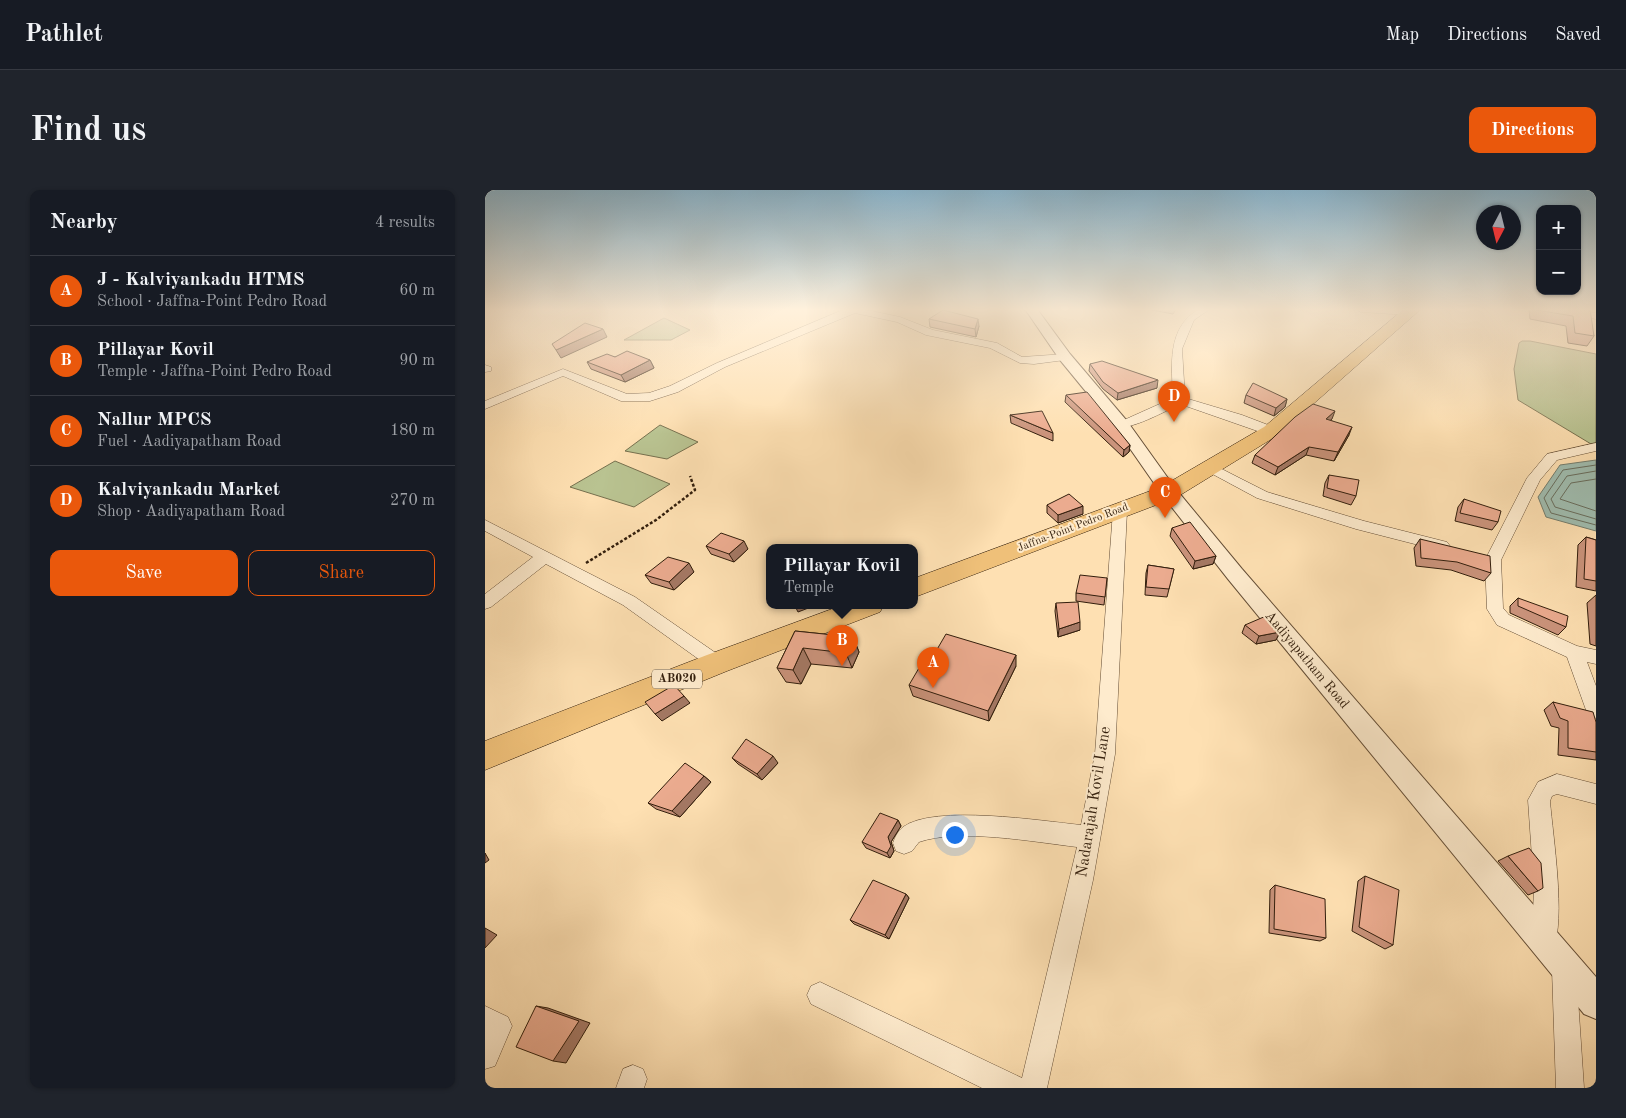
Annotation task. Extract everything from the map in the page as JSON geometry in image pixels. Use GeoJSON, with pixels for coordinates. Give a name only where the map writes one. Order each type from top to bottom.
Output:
{"type":"FeatureCollection","features":[{"type":"Feature","properties":{"kind":"main road","name":"Jaffna-Point Pedro Road"},"geometry":{"type":"LineString","coordinates":[[918,587],[1169,492],[1271,432],[1364,351]]}},
{"type":"Feature","properties":{"kind":"main road","name":"AB020"},"geometry":{"type":"LineString","coordinates":[[485,756],[717,663],[860,609]]}},
{"type":"Feature","properties":{"kind":"street"},"geometry":{"type":"LineString","coordinates":[[485,405],[563,372],[625,398],[650,397],[675,389],[721,364],[752,351]]}},
{"type":"Feature","properties":{"kind":"street"},"geometry":{"type":"LineString","coordinates":[[1004,351],[1020,360],[1034,361],[1065,357]]}},
{"type":"Feature","properties":{"kind":"street","name":"Aadiyapatham Road"},"geometry":{"type":"LineString","coordinates":[[1061,351],[1121,424],[1169,492],[1235,574],[1596,1002]]}},
{"type":"Feature","properties":{"kind":"street"},"geometry":{"type":"LineString","coordinates":[[1177,351],[1179,400]]}},
{"type":"Feature","properties":{"kind":"street"},"geometry":{"type":"LineString","coordinates":[[1121,424],[1156,412],[1179,400],[1238,418],[1271,432]]}},
{"type":"Feature","properties":{"kind":"street"},"geometry":{"type":"LineString","coordinates":[[1596,447],[1551,457],[1533,478],[1493,560],[1495,609],[1503,620],[1574,652],[1596,657]]}},
{"type":"Feature","properties":{"kind":"street"},"geometry":{"type":"LineString","coordinates":[[1210,467],[1262,496],[1456,550]]}},
{"type":"Feature","properties":{"kind":"street","name":"Nadarajah Kovil Lane"},"geometry":{"type":"LineString","coordinates":[[1033,1088],[1083,880],[1105,754],[1119,511]]}},
{"type":"Feature","properties":{"kind":"street"},"geometry":{"type":"LineString","coordinates":[[485,525],[629,601],[717,663]]}},
{"type":"Feature","properties":{"kind":"street"},"geometry":{"type":"LineString","coordinates":[[1475,555],[1493,560]]}},
{"type":"Feature","properties":{"kind":"street"},"geometry":{"type":"LineString","coordinates":[[485,603],[544,557]]}},
{"type":"Feature","properties":{"kind":"street"},"geometry":{"type":"LineString","coordinates":[[1574,652],[1596,710]]}},
{"type":"Feature","properties":{"kind":"street"},"geometry":{"type":"LineString","coordinates":[[1544,941],[1546,886],[1539,800],[1545,789],[1557,784],[1596,794]]}},
{"type":"Feature","properties":{"kind":"street"},"geometry":{"type":"LineString","coordinates":[[904,843],[911,834],[937,828],[964,826],[1091,837]]}},
{"type":"Feature","properties":{"kind":"street"},"geometry":{"type":"LineString","coordinates":[[1564,964],[1571,1088]]}},
{"type":"Feature","properties":{"kind":"street"},"geometry":{"type":"LineString","coordinates":[[820,995],[1012,1088]]}},
{"type":"Feature","properties":{"kind":"street"},"geometry":{"type":"LineString","coordinates":[[485,1019],[499,1026],[485,1056]]}},
{"type":"Feature","properties":{"kind":"path"},"geometry":{"type":"LineString","coordinates":[[573,571],[640,531],[675,507],[695,490],[690,476]]}},
{"type":"Feature","properties":{"kind":"green space"},"geometry":{"type":"Polygon","coordinates":[[[1517,351],[1580,351],[1596,354],[1596,447],[1518,400],[1514,369],[1517,351]]]}},
{"type":"Feature","properties":{"kind":"green space"},"geometry":{"type":"Polygon","coordinates":[[[660,425],[698,442],[667,459],[625,451],[660,425]]]}},
{"type":"Feature","properties":{"kind":"green space"},"geometry":{"type":"Polygon","coordinates":[[[615,461],[670,484],[634,507],[570,487],[615,461]]]}},
{"type":"Feature","properties":{"kind":"water"},"geometry":{"type":"Polygon","coordinates":[[[1596,460],[1596,531],[1546,517],[1538,497],[1560,465],[1596,460]]]}},
{"type":"Feature","properties":{"kind":"building"},"geometry":{"type":"Polygon","coordinates":[[[627,351],[650,360],[621,375],[587,362],[607,354],[615,357],[627,351]]]}},
{"type":"Feature","properties":{"kind":"building"},"geometry":{"type":"Polygon","coordinates":[[[1102,361],[1158,380],[1118,393],[1103,382],[1090,364],[1102,361]]]}},
{"type":"Feature","properties":{"kind":"building"},"geometry":{"type":"Polygon","coordinates":[[[1253,383],[1287,399],[1276,408],[1246,395],[1253,383]]]}},
{"type":"Feature","properties":{"kind":"building"},"geometry":{"type":"Polygon","coordinates":[[[1087,392],[1130,445],[1124,450],[1066,395],[1087,392]]]}},
{"type":"Feature","properties":{"kind":"building"},"geometry":{"type":"Polygon","coordinates":[[[1313,404],[1335,411],[1326,419],[1352,427],[1338,452],[1309,447],[1278,467],[1255,455],[1295,417],[1313,404]]]}},
{"type":"Feature","properties":{"kind":"building"},"geometry":{"type":"Polygon","coordinates":[[[1042,411],[1053,433],[1010,415],[1042,411]]]}},
{"type":"Feature","properties":{"kind":"building"},"geometry":{"type":"Polygon","coordinates":[[[1329,475],[1359,480],[1356,496],[1327,488],[1329,475]]]}},
{"type":"Feature","properties":{"kind":"building"},"geometry":{"type":"Polygon","coordinates":[[[1069,494],[1083,506],[1058,515],[1047,505],[1069,494]]]}},
{"type":"Feature","properties":{"kind":"building"},"geometry":{"type":"Polygon","coordinates":[[[1464,499],[1501,511],[1498,522],[1460,513],[1464,499]]]}},
{"type":"Feature","properties":{"kind":"building"},"geometry":{"type":"Polygon","coordinates":[[[1190,522],[1216,556],[1195,561],[1172,528],[1190,522]]]}},
{"type":"Feature","properties":{"kind":"building"},"geometry":{"type":"Polygon","coordinates":[[[721,533],[744,541],[729,554],[706,546],[721,533]]]}},
{"type":"Feature","properties":{"kind":"building"},"geometry":{"type":"Polygon","coordinates":[[[1586,537],[1596,540],[1596,581],[1584,579],[1586,537]]]}},
{"type":"Feature","properties":{"kind":"building"},"geometry":{"type":"Polygon","coordinates":[[[1420,539],[1490,556],[1491,573],[1457,562],[1421,558],[1420,539]]]}},
{"type":"Feature","properties":{"kind":"building"},"geometry":{"type":"Polygon","coordinates":[[[668,557],[689,563],[669,582],[645,575],[668,557]]]}},
{"type":"Feature","properties":{"kind":"building"},"geometry":{"type":"Polygon","coordinates":[[[1148,565],[1174,569],[1169,589],[1146,587],[1148,565]]]}},
{"type":"Feature","properties":{"kind":"building"},"geometry":{"type":"Polygon","coordinates":[[[1080,575],[1107,578],[1105,597],[1076,593],[1080,575]]]}},
{"type":"Feature","properties":{"kind":"building"},"geometry":{"type":"Polygon","coordinates":[[[1518,598],[1568,616],[1566,627],[1518,606],[1518,598]]]}},
{"type":"Feature","properties":{"kind":"building"},"geometry":{"type":"Polygon","coordinates":[[[1078,602],[1080,622],[1059,629],[1056,603],[1078,602]]]}},
{"type":"Feature","properties":{"kind":"building"},"geometry":{"type":"Polygon","coordinates":[[[1266,616],[1280,632],[1259,636],[1245,625],[1266,616]]]}},
{"type":"Feature","properties":{"kind":"building"},"geometry":{"type":"Polygon","coordinates":[[[795,631],[853,637],[846,653],[803,648],[793,670],[777,668],[795,631]]]}},
{"type":"Feature","properties":{"kind":"building"},"geometry":{"type":"Polygon","coordinates":[[[946,634],[1016,655],[988,711],[909,685],[919,668],[925,670],[946,634]]]}},
{"type":"Feature","properties":{"kind":"building"},"geometry":{"type":"Polygon","coordinates":[[[674,685],[684,696],[655,714],[645,702],[674,685]]]}},
{"type":"Feature","properties":{"kind":"building"},"geometry":{"type":"Polygon","coordinates":[[[1553,702],[1593,712],[1596,722],[1596,752],[1568,748],[1568,721],[1560,718],[1553,702]]]}},
{"type":"Feature","properties":{"kind":"building"},"geometry":{"type":"Polygon","coordinates":[[[746,739],[773,756],[757,774],[732,758],[746,739]]]}},
{"type":"Feature","properties":{"kind":"building"},"geometry":{"type":"Polygon","coordinates":[[[685,763],[704,776],[672,811],[648,803],[685,763]]]}},
{"type":"Feature","properties":{"kind":"building"},"geometry":{"type":"Polygon","coordinates":[[[880,813],[898,820],[888,837],[891,846],[887,853],[862,842],[880,813]]]}},
{"type":"Feature","properties":{"kind":"building"},"geometry":{"type":"Polygon","coordinates":[[[1529,848],[1541,863],[1543,888],[1538,891],[1508,856],[1529,848]]]}},
{"type":"Feature","properties":{"kind":"building"},"geometry":{"type":"Polygon","coordinates":[[[1365,876],[1399,890],[1393,945],[1359,927],[1365,876]]]}},
{"type":"Feature","properties":{"kind":"building"},"geometry":{"type":"Polygon","coordinates":[[[873,880],[906,894],[885,935],[850,920],[873,880]]]}},
{"type":"Feature","properties":{"kind":"building"},"geometry":{"type":"Polygon","coordinates":[[[1275,885],[1325,899],[1326,938],[1274,929],[1275,885]]]}},
{"type":"Feature","properties":{"kind":"building"},"geometry":{"type":"Polygon","coordinates":[[[536,1006],[579,1021],[553,1061],[516,1047],[536,1006]]]}},
{"type":"Feature","properties":{"kind":"place","name":"Kalviyankadu Market"},"geometry":{"type":"Point","coordinates":[1174,422]}},
{"type":"Feature","properties":{"kind":"place","name":"Nallur MPCS"},"geometry":{"type":"Point","coordinates":[1165,518]}},
{"type":"Feature","properties":{"kind":"place","name":"Pillayar Kovil"},"geometry":{"type":"Point","coordinates":[842,666]}},
{"type":"Feature","properties":{"kind":"place","name":"J - Kalviyankadu HTMS"},"geometry":{"type":"Point","coordinates":[933,688]}}]}
